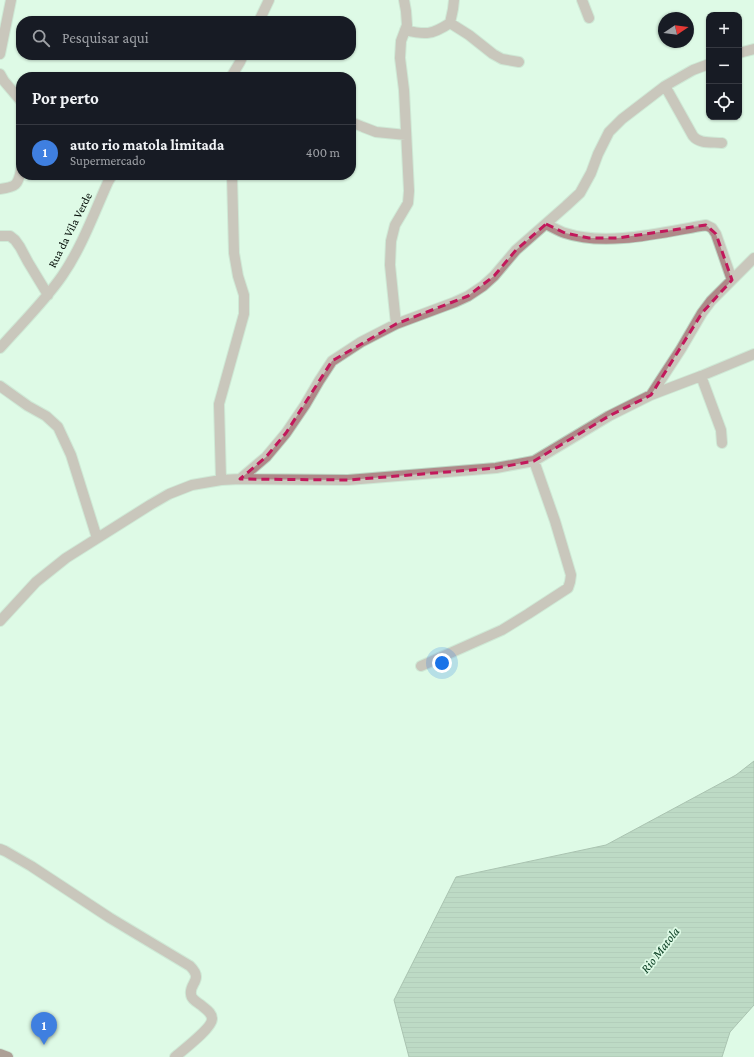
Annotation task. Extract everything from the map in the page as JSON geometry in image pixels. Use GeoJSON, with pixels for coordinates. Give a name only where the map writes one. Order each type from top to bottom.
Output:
{"type":"FeatureCollection","features":[{"type":"Feature","properties":{"kind":"main road"},"geometry":{"type":"LineString","coordinates":[[0,1054],[8,1057]]}},
{"type":"Feature","properties":{"kind":"street"},"geometry":{"type":"LineString","coordinates":[[0,54],[11,0]]}},
{"type":"Feature","properties":{"kind":"street"},"geometry":{"type":"LineString","coordinates":[[261,16],[269,0]]}},
{"type":"Feature","properties":{"kind":"street"},"geometry":{"type":"LineString","coordinates":[[396,324],[390,265],[391,241],[395,225],[408,203],[409,191],[404,90],[400,58],[401,41],[407,25],[404,0]]}},
{"type":"Feature","properties":{"kind":"street"},"geometry":{"type":"LineString","coordinates":[[405,30],[428,34],[450,23],[454,0]]}},
{"type":"Feature","properties":{"kind":"street"},"geometry":{"type":"LineString","coordinates":[[582,0],[589,18]]}},
{"type":"Feature","properties":{"kind":"street"},"geometry":{"type":"LineString","coordinates":[[450,23],[469,35],[493,54],[502,59],[519,62]]}},
{"type":"Feature","properties":{"kind":"street"},"geometry":{"type":"LineString","coordinates":[[742,53],[754,49]]}},
{"type":"Feature","properties":{"kind":"street"},"geometry":{"type":"LineString","coordinates":[[233,72],[241,60]]}},
{"type":"Feature","properties":{"kind":"street"},"geometry":{"type":"LineString","coordinates":[[240,479],[266,457],[286,433],[332,361],[361,342],[396,324],[455,302],[468,296],[483,286],[494,276],[516,250],[580,193],[591,173],[598,154],[609,132],[622,119],[665,86],[693,70],[706,65]]}},
{"type":"Feature","properties":{"kind":"street"},"geometry":{"type":"LineString","coordinates":[[0,74],[16,95]]}},
{"type":"Feature","properties":{"kind":"street"},"geometry":{"type":"LineString","coordinates":[[665,86],[695,139],[699,141],[722,143]]}},
{"type":"Feature","properties":{"kind":"street"},"geometry":{"type":"LineString","coordinates":[[356,124],[376,132],[406,135]]}},
{"type":"Feature","properties":{"kind":"street"},"geometry":{"type":"LineString","coordinates":[[0,188],[10,188],[16,184],[18,180]]}},
{"type":"Feature","properties":{"kind":"street","name":"Rua da Vila Verde"},"geometry":{"type":"LineString","coordinates":[[0,348],[48,295],[63,275],[86,232],[107,180]]}},
{"type":"Feature","properties":{"kind":"street"},"geometry":{"type":"LineString","coordinates":[[221,480],[219,404],[244,314],[244,295],[238,276],[234,253],[232,180]]}},
{"type":"Feature","properties":{"kind":"street"},"geometry":{"type":"LineString","coordinates":[[546,224],[565,233],[589,238],[618,238],[706,225],[712,228],[716,234],[732,280]]}},
{"type":"Feature","properties":{"kind":"street"},"geometry":{"type":"LineString","coordinates":[[0,236],[10,236],[15,240],[48,295]]}},
{"type":"Feature","properties":{"kind":"street"},"geometry":{"type":"LineString","coordinates":[[650,395],[711,301],[754,258]]}},
{"type":"Feature","properties":{"kind":"street"},"geometry":{"type":"LineString","coordinates":[[0,621],[36,582],[66,558],[169,494],[192,485],[221,480],[240,479],[348,480],[496,468],[534,461],[609,416],[650,395],[754,354]]}},
{"type":"Feature","properties":{"kind":"street"},"geometry":{"type":"LineString","coordinates":[[701,376],[721,430],[722,443]]}},
{"type":"Feature","properties":{"kind":"street"},"geometry":{"type":"LineString","coordinates":[[0,386],[28,406],[46,416],[58,427],[71,455],[97,538]]}},
{"type":"Feature","properties":{"kind":"street"},"geometry":{"type":"LineString","coordinates":[[421,666],[502,630],[568,588],[571,575],[555,521],[534,461]]}},
{"type":"Feature","properties":{"kind":"street"},"geometry":{"type":"LineString","coordinates":[[0,849],[31,866],[110,918],[190,966],[194,970],[196,974],[196,981],[190,992],[191,997],[210,1012],[212,1018],[211,1023],[176,1057]]}},
{"type":"Feature","properties":{"kind":"highlighted area"},"geometry":{"type":"Polygon","coordinates":[[[546,224],[565,233],[589,238],[618,238],[706,225],[716,234],[732,280],[702,313],[651,395],[609,416],[534,461],[496,468],[348,480],[240,479],[266,457],[286,433],[332,361],[396,324],[468,296],[494,276],[516,250],[546,224]]]}},
{"type":"Feature","properties":{"kind":"water","name":"Rio Matola"},"geometry":{"type":"Polygon","coordinates":[[[754,761],[754,1005],[730,1032],[722,1057],[409,1057],[394,1000],[456,877],[606,845],[736,775],[754,761]]]}},
{"type":"Feature","properties":{"kind":"place","name":"auto rio matola limitada"},"geometry":{"type":"Point","coordinates":[44,1045]}}]}
